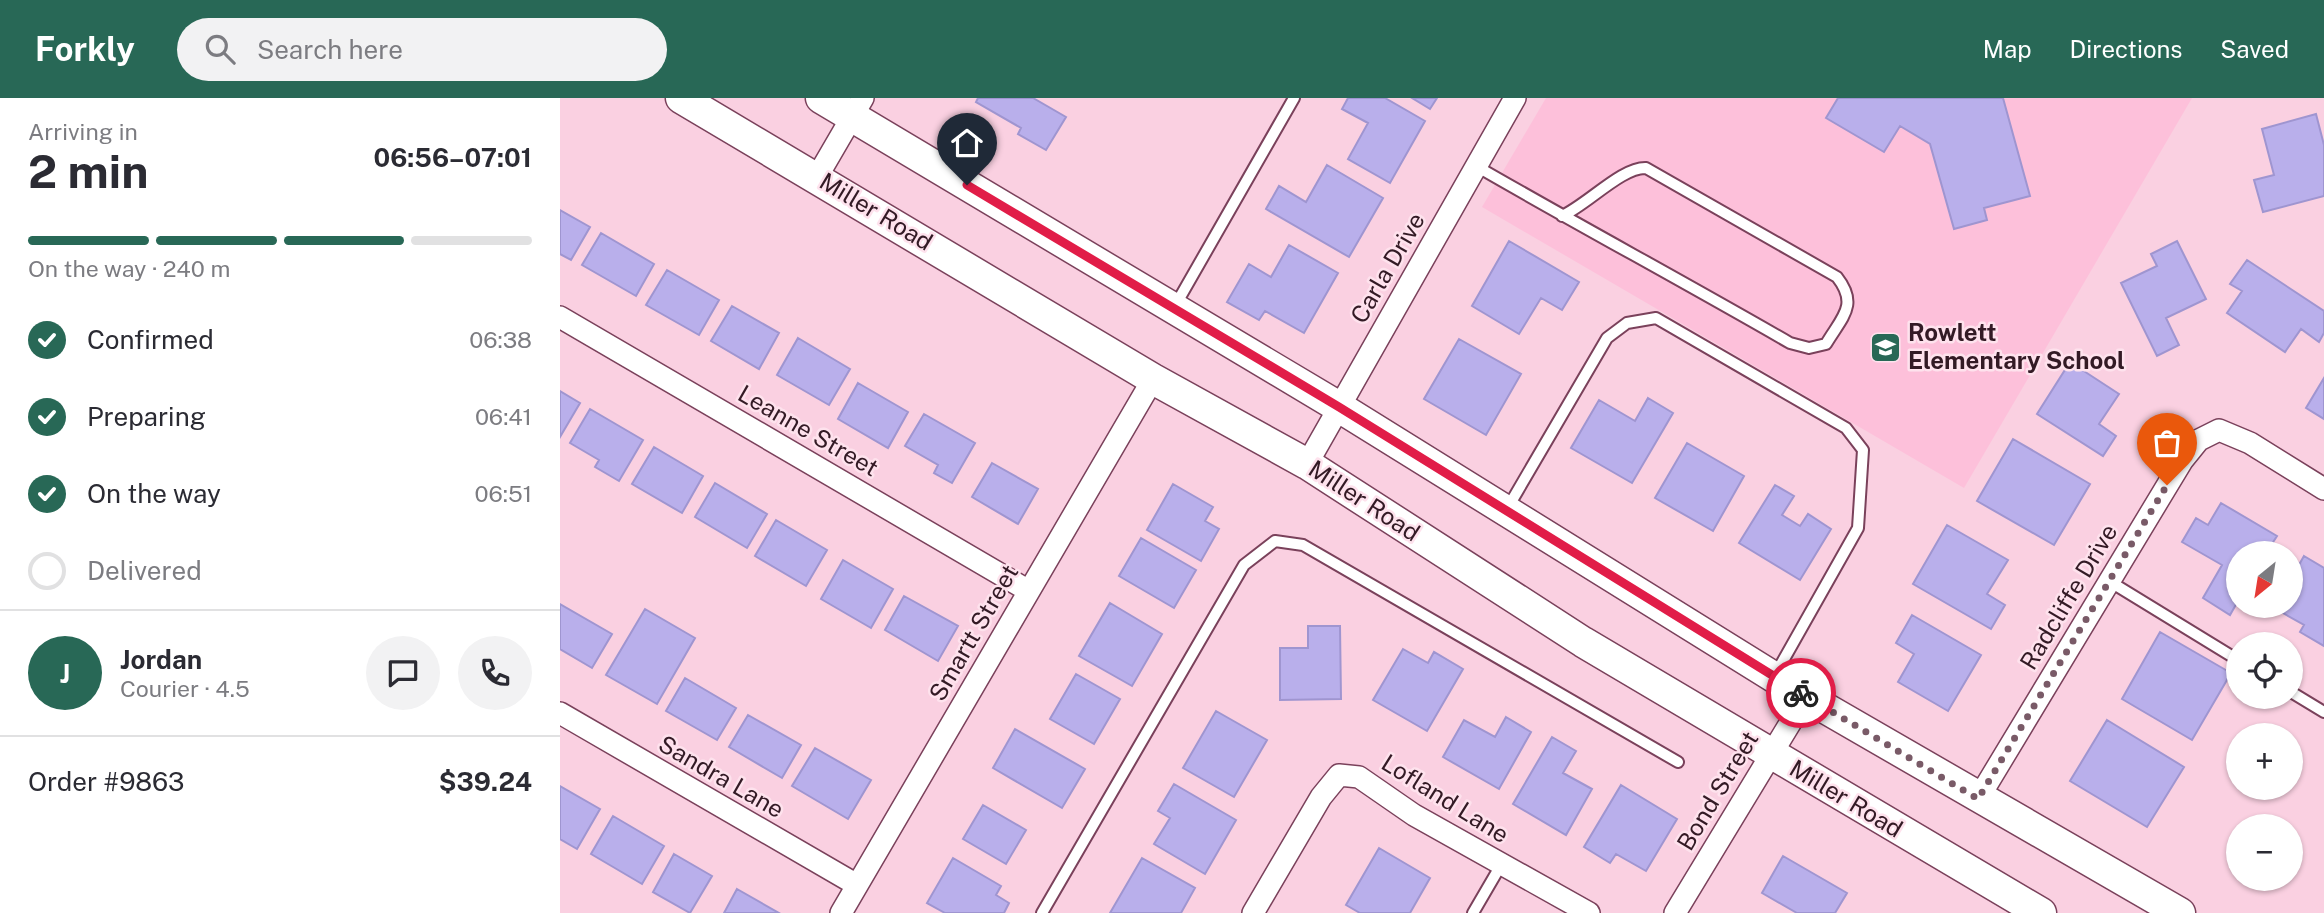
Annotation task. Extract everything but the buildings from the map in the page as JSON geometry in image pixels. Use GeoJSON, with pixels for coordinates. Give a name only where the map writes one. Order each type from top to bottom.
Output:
{"type":"FeatureCollection","features":[{"type":"Feature","properties":{"kind":"main road","name":"Miller Road"},"geometry":{"type":"LineString","coordinates":[[681,98],[1153,379],[1307,464],[1583,642],[2040,913]]}},
{"type":"Feature","properties":{"kind":"main road"},"geometry":{"type":"LineString","coordinates":[[821,98],[857,107],[1173,308],[1339,407],[1806,697],[1978,799],[2180,913]]}},
{"type":"Feature","properties":{"kind":"street","name":"Carla Drive"},"geometry":{"type":"LineString","coordinates":[[1307,464],[1515,98]]}},
{"type":"Feature","properties":{"kind":"street"},"geometry":{"type":"LineString","coordinates":[[817,177],[857,107]]}},
{"type":"Feature","properties":{"kind":"street","name":"Leanne Street"},"geometry":{"type":"LineString","coordinates":[[560,317],[1029,591]]}},
{"type":"Feature","properties":{"kind":"street","name":"Smartt Street"},"geometry":{"type":"LineString","coordinates":[[841,913],[1153,379]]}},
{"type":"Feature","properties":{"kind":"street","name":"Radcliffe Drive"},"geometry":{"type":"LineString","coordinates":[[1978,799],[2182,461],[2199,440],[2219,430],[2250,443],[2324,489]]}},
{"type":"Feature","properties":{"kind":"street","name":"Bond Street"},"geometry":{"type":"LineString","coordinates":[[1675,913],[1806,697]]}},
{"type":"Feature","properties":{"kind":"street","name":"Sandra Lane"},"geometry":{"type":"LineString","coordinates":[[560,713],[857,885]]}},
{"type":"Feature","properties":{"kind":"street","name":"Lofland Lane"},"geometry":{"type":"LineString","coordinates":[[1253,913],[1321,797],[1339,775],[1359,777],[1414,815],[1501,866],[1590,913]]}},
{"type":"Feature","properties":{"kind":"lane"},"geometry":{"type":"LineString","coordinates":[[1173,308],[1294,98]]}},
{"type":"Feature","properties":{"kind":"lane"},"geometry":{"type":"LineString","coordinates":[[1476,166],[1562,216],[1790,343],[1809,348],[1826,344],[1850,303],[1849,292],[1837,277],[1646,169],[1633,168],[1583,206],[1562,216]]}},
{"type":"Feature","properties":{"kind":"lane"},"geometry":{"type":"LineString","coordinates":[[1506,510],[1608,338],[1626,323],[1656,318],[1846,428],[1863,450],[1858,528],[1774,677]]}},
{"type":"Feature","properties":{"kind":"lane"},"geometry":{"type":"LineString","coordinates":[[1042,913],[1244,565],[1275,541],[1303,545],[1678,762]]}},
{"type":"Feature","properties":{"kind":"lane"},"geometry":{"type":"LineString","coordinates":[[2109,581],[2226,653]]}},
{"type":"Feature","properties":{"kind":"lane"},"geometry":{"type":"LineString","coordinates":[[2303,699],[2324,712]]}},
{"type":"Feature","properties":{"kind":"lane"},"geometry":{"type":"LineString","coordinates":[[1473,913],[1501,866]]}},
{"type":"Feature","properties":{"kind":"shaded area","name":"Rowlett Elementary School"},"geometry":{"type":"Polygon","coordinates":[[[1546,98],[2192,98],[1964,488],[1482,207],[1546,98]]]}},
{"type":"Feature","properties":{"kind":"way so far"},"geometry":{"type":"LineString","coordinates":[[1801,693],[1978,799],[2167,485]]}},
{"type":"Feature","properties":{"kind":"place","name":"Rowlett Elementary School"},"geometry":{"type":"Point","coordinates":[1885,347]}},
{"type":"Feature","properties":{"kind":"route"},"geometry":{"type":"LineString","coordinates":[[967,185],[1339,407],[1801,693]]}}]}
